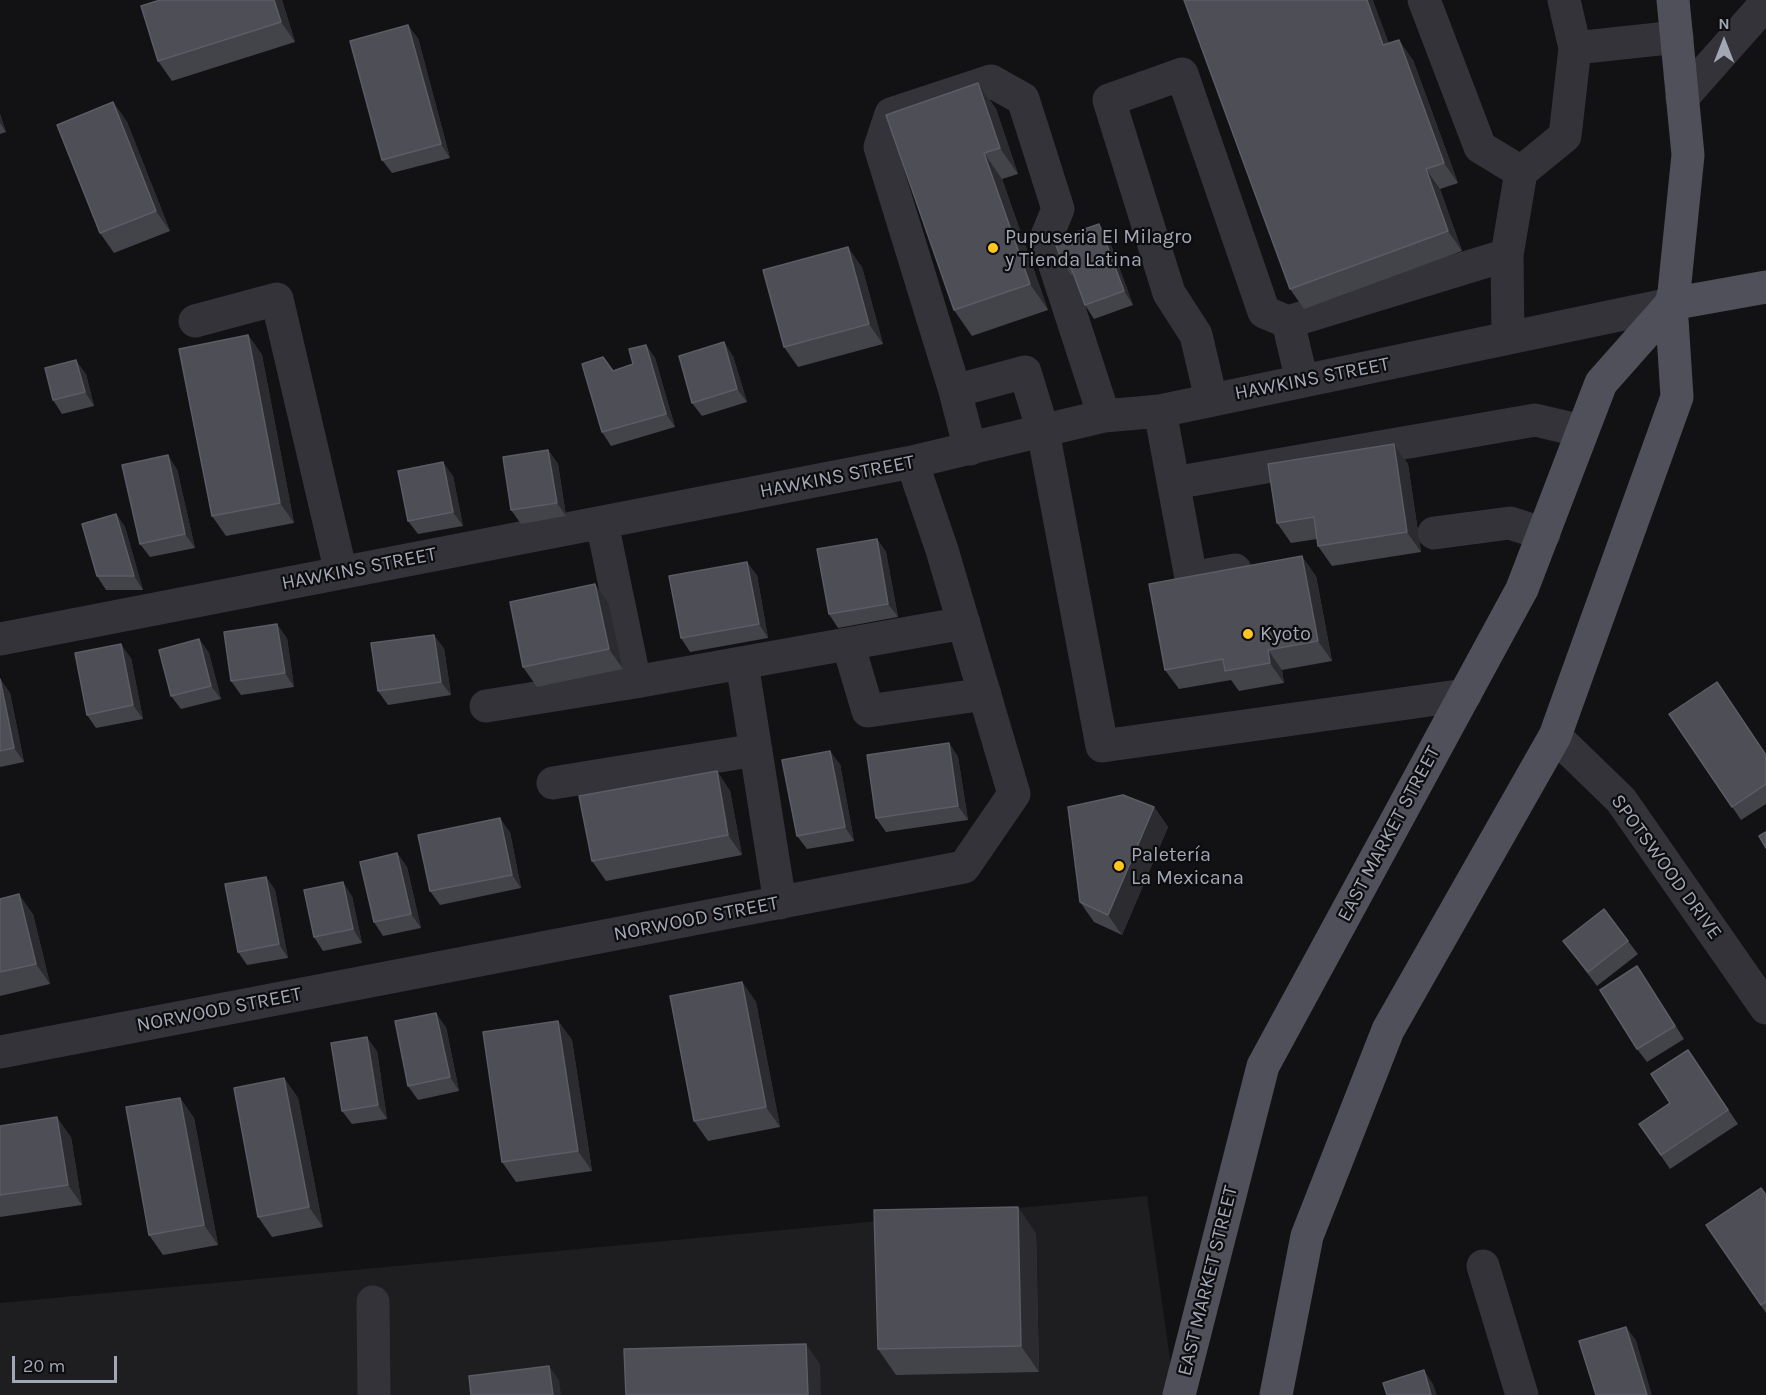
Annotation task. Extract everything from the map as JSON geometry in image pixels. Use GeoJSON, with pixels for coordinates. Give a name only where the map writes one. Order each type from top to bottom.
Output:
{"type":"FeatureCollection","features":[{"type":"Feature","properties":{"kind":"main road"},"geometry":{"type":"LineString","coordinates":[[1276,1395],[1307,1236],[1388,1030],[1555,736],[1677,397],[1671,304],[1688,156],[1673,0]]}},
{"type":"Feature","properties":{"kind":"main road"},"geometry":{"type":"LineString","coordinates":[[1671,304],[1766,287]]}},
{"type":"Feature","properties":{"kind":"main road","name":"EAST MARKET STREET"},"geometry":{"type":"LineString","coordinates":[[1179,1395],[1263,1066],[1522,589],[1601,382],[1671,304]]}},
{"type":"Feature","properties":{"kind":"street"},"geometry":{"type":"LineString","coordinates":[[1424,0],[1480,147],[1521,172]]}},
{"type":"Feature","properties":{"kind":"street"},"geometry":{"type":"LineString","coordinates":[[1508,338],[1507,255],[1521,172],[1565,136],[1575,48],[1564,0]]}},
{"type":"Feature","properties":{"kind":"street"},"geometry":{"type":"LineString","coordinates":[[1682,98],[1766,3]]}},
{"type":"Feature","properties":{"kind":"street"},"geometry":{"type":"LineString","coordinates":[[1575,48],[1677,37]]}},
{"type":"Feature","properties":{"kind":"street"},"geometry":{"type":"LineString","coordinates":[[1211,399],[1196,335],[1169,293],[1109,100],[1182,74],[1264,312],[1288,322],[1507,255]]}},
{"type":"Feature","properties":{"kind":"street"},"geometry":{"type":"LineString","coordinates":[[970,448],[955,391],[880,147],[891,114],[991,81],[1023,99],[1058,209],[1046,238],[1104,416]]}},
{"type":"Feature","properties":{"kind":"street"},"geometry":{"type":"LineString","coordinates":[[195,321],[277,298],[340,573]]}},
{"type":"Feature","properties":{"kind":"street","name":"HAWKINS STREET"},"geometry":{"type":"LineString","coordinates":[[0,639],[912,462],[1104,416],[1160,411],[1671,304]]}},
{"type":"Feature","properties":{"kind":"street"},"geometry":{"type":"LineString","coordinates":[[1288,322],[1302,381]]}},
{"type":"Feature","properties":{"kind":"street"},"geometry":{"type":"LineString","coordinates":[[955,391],[1025,372],[1043,431],[1102,746],[1465,695]]}},
{"type":"Feature","properties":{"kind":"street"},"geometry":{"type":"LineString","coordinates":[[1160,411],[1191,578],[1268,564]]}},
{"type":"Feature","properties":{"kind":"street"},"geometry":{"type":"LineString","coordinates":[[1174,483],[1535,420],[1582,431]]}},
{"type":"Feature","properties":{"kind":"street","name":"NORWOOD STREET"},"geometry":{"type":"LineString","coordinates":[[0,1052],[964,867],[1014,794],[942,550],[912,462]]}},
{"type":"Feature","properties":{"kind":"street"},"geometry":{"type":"LineString","coordinates":[[602,523],[635,682]]}},
{"type":"Feature","properties":{"kind":"street"},"geometry":{"type":"LineString","coordinates":[[1434,532],[1510,523],[1544,534]]}},
{"type":"Feature","properties":{"kind":"street"},"geometry":{"type":"LineString","coordinates":[[486,706],[635,682],[964,623]]}},
{"type":"Feature","properties":{"kind":"street"},"geometry":{"type":"LineString","coordinates":[[848,644],[868,711],[985,694]]}},
{"type":"Feature","properties":{"kind":"street"},"geometry":{"type":"LineString","coordinates":[[742,663],[780,903]]}},
{"type":"Feature","properties":{"kind":"street","name":"SPOTSWOOD DRIVE"},"geometry":{"type":"LineString","coordinates":[[1555,736],[1621,800],[1766,1008]]}},
{"type":"Feature","properties":{"kind":"street"},"geometry":{"type":"LineString","coordinates":[[553,783],[756,750]]}},
{"type":"Feature","properties":{"kind":"street"},"geometry":{"type":"LineString","coordinates":[[1483,1266],[1522,1395]]}},
{"type":"Feature","properties":{"kind":"street"},"geometry":{"type":"LineString","coordinates":[[373,1302],[374,1395]]}},
{"type":"Feature","properties":{"kind":"shaded area"},"geometry":{"type":"Polygon","coordinates":[[[1147,1196],[1175,1395],[0,1395],[0,1303],[1147,1196]]]}},
{"type":"Feature","properties":{"kind":"building"},"geometry":{"type":"Polygon","coordinates":[[[160,0],[274,0],[281,22],[158,61],[141,6],[160,0]]]}},
{"type":"Feature","properties":{"kind":"building"},"geometry":{"type":"Polygon","coordinates":[[[1184,0],[1367,0],[1383,45],[1399,40],[1444,163],[1426,169],[1448,231],[1290,289],[1184,0]]]}},
{"type":"Feature","properties":{"kind":"building"},"geometry":{"type":"Polygon","coordinates":[[[408,25],[441,144],[382,160],[350,41],[408,25]]]}},
{"type":"Feature","properties":{"kind":"building"},"geometry":{"type":"Polygon","coordinates":[[[978,83],[1000,148],[984,153],[1030,284],[954,310],[886,115],[978,83]]]}},
{"type":"Feature","properties":{"kind":"building"},"geometry":{"type":"Polygon","coordinates":[[[113,102],[156,211],[100,233],[57,125],[113,102]]]}},
{"type":"Feature","properties":{"kind":"building"},"geometry":{"type":"Polygon","coordinates":[[[1099,224],[1124,291],[1085,305],[1068,259],[1062,261],[1054,240],[1099,224]]]}},
{"type":"Feature","properties":{"kind":"building"},"geometry":{"type":"Polygon","coordinates":[[[848,247],[869,324],[784,347],[763,270],[848,247]]]}},
{"type":"Feature","properties":{"kind":"building"},"geometry":{"type":"Polygon","coordinates":[[[248,335],[280,503],[212,516],[179,349],[248,335]]]}},
{"type":"Feature","properties":{"kind":"building"},"geometry":{"type":"Polygon","coordinates":[[[724,342],[737,389],[692,403],[679,356],[724,342]]]}},
{"type":"Feature","properties":{"kind":"building"},"geometry":{"type":"Polygon","coordinates":[[[646,345],[666,414],[602,432],[582,364],[603,357],[613,371],[633,364],[629,349],[646,345]]]}},
{"type":"Feature","properties":{"kind":"building"},"geometry":{"type":"Polygon","coordinates":[[[76,360],[85,392],[53,400],[45,368],[76,360]]]}},
{"type":"Feature","properties":{"kind":"building"},"geometry":{"type":"Polygon","coordinates":[[[1394,444],[1407,532],[1318,546],[1314,517],[1277,523],[1268,464],[1394,444]]]}},
{"type":"Feature","properties":{"kind":"building"},"geometry":{"type":"Polygon","coordinates":[[[548,450],[557,503],[511,510],[503,457],[548,450]]]}},
{"type":"Feature","properties":{"kind":"building"},"geometry":{"type":"Polygon","coordinates":[[[168,455],[185,534],[140,544],[122,465],[168,455]]]}},
{"type":"Feature","properties":{"kind":"building"},"geometry":{"type":"Polygon","coordinates":[[[443,462],[453,512],[408,521],[398,471],[443,462]]]}},
{"type":"Feature","properties":{"kind":"building"},"geometry":{"type":"Polygon","coordinates":[[[116,514],[134,576],[97,576],[82,524],[116,514]]]}},
{"type":"Feature","properties":{"kind":"building"},"geometry":{"type":"Polygon","coordinates":[[[877,539],[888,604],[829,614],[817,549],[877,539]]]}},
{"type":"Feature","properties":{"kind":"building"},"geometry":{"type":"Polygon","coordinates":[[[1302,556],[1318,641],[1268,650],[1270,663],[1225,671],[1223,659],[1165,670],[1149,584],[1302,556]]]}},
{"type":"Feature","properties":{"kind":"building"},"geometry":{"type":"Polygon","coordinates":[[[747,562],[759,624],[681,638],[669,576],[747,562]]]}},
{"type":"Feature","properties":{"kind":"building"},"geometry":{"type":"Polygon","coordinates":[[[595,584],[609,649],[523,667],[510,602],[595,584]]]}},
{"type":"Feature","properties":{"kind":"building"},"geometry":{"type":"Polygon","coordinates":[[[277,624],[285,673],[231,681],[224,632],[277,624]]]}},
{"type":"Feature","properties":{"kind":"building"},"geometry":{"type":"Polygon","coordinates":[[[434,635],[441,682],[378,691],[371,643],[434,635]]]}},
{"type":"Feature","properties":{"kind":"building"},"geometry":{"type":"Polygon","coordinates":[[[199,639],[211,686],[171,696],[159,650],[199,639]]]}},
{"type":"Feature","properties":{"kind":"building"},"geometry":{"type":"Polygon","coordinates":[[[121,644],[133,705],[87,715],[75,653],[121,644]]]}},
{"type":"Feature","properties":{"kind":"building"},"geometry":{"type":"Polygon","coordinates":[[[0,679],[14,748],[0,751],[0,679]]]}},
{"type":"Feature","properties":{"kind":"building"},"geometry":{"type":"Polygon","coordinates":[[[1717,682],[1766,755],[1766,784],[1732,807],[1669,714],[1717,682]]]}},
{"type":"Feature","properties":{"kind":"building"},"geometry":{"type":"Polygon","coordinates":[[[949,743],[958,806],[876,818],[867,755],[949,743]]]}},
{"type":"Feature","properties":{"kind":"building"},"geometry":{"type":"Polygon","coordinates":[[[830,751],[845,827],[797,836],[782,760],[830,751]]]}},
{"type":"Feature","properties":{"kind":"building"},"geometry":{"type":"Polygon","coordinates":[[[717,771],[728,835],[592,861],[579,796],[717,771]]]}},
{"type":"Feature","properties":{"kind":"building"},"geometry":{"type":"Polygon","coordinates":[[[1123,795],[1154,807],[1108,915],[1080,902],[1068,807],[1123,795]]]}},
{"type":"Feature","properties":{"kind":"building"},"geometry":{"type":"Polygon","coordinates":[[[500,818],[512,875],[430,891],[418,835],[500,818]]]}},
{"type":"Feature","properties":{"kind":"building"},"geometry":{"type":"Polygon","coordinates":[[[1766,832],[1766,848],[1759,836],[1766,832]]]}},
{"type":"Feature","properties":{"kind":"building"},"geometry":{"type":"Polygon","coordinates":[[[397,853],[411,914],[374,922],[360,862],[397,853]]]}},
{"type":"Feature","properties":{"kind":"building"},"geometry":{"type":"Polygon","coordinates":[[[266,877],[279,944],[238,952],[225,884],[266,877]]]}},
{"type":"Feature","properties":{"kind":"building"},"geometry":{"type":"Polygon","coordinates":[[[343,882],[353,929],[314,937],[304,890],[343,882]]]}},
{"type":"Feature","properties":{"kind":"building"},"geometry":{"type":"Polygon","coordinates":[[[19,894],[36,964],[0,972],[0,899],[19,894]]]}},
{"type":"Feature","properties":{"kind":"building"},"geometry":{"type":"Polygon","coordinates":[[[1604,909],[1628,941],[1588,972],[1563,941],[1604,909]]]}},
{"type":"Feature","properties":{"kind":"building"},"geometry":{"type":"Polygon","coordinates":[[[1637,966],[1675,1026],[1637,1049],[1600,990],[1637,966]]]}},
{"type":"Feature","properties":{"kind":"building"},"geometry":{"type":"Polygon","coordinates":[[[742,982],[766,1107],[694,1121],[670,996],[742,982]]]}},
{"type":"Feature","properties":{"kind":"building"},"geometry":{"type":"Polygon","coordinates":[[[436,1013],[450,1077],[408,1086],[395,1021],[436,1013]]]}},
{"type":"Feature","properties":{"kind":"building"},"geometry":{"type":"Polygon","coordinates":[[[558,1021],[578,1151],[502,1162],[483,1032],[558,1021]]]}},
{"type":"Feature","properties":{"kind":"building"},"geometry":{"type":"Polygon","coordinates":[[[367,1037],[378,1105],[342,1111],[331,1043],[367,1037]]]}},
{"type":"Feature","properties":{"kind":"building"},"geometry":{"type":"Polygon","coordinates":[[[1688,1050],[1728,1110],[1661,1155],[1639,1124],[1670,1103],[1651,1074],[1688,1050]]]}},
{"type":"Feature","properties":{"kind":"building"},"geometry":{"type":"Polygon","coordinates":[[[284,1078],[309,1207],[258,1217],[234,1088],[284,1078]]]}},
{"type":"Feature","properties":{"kind":"building"},"geometry":{"type":"Polygon","coordinates":[[[180,1098],[204,1225],[149,1235],[126,1107],[180,1098]]]}},
{"type":"Feature","properties":{"kind":"building"},"geometry":{"type":"Polygon","coordinates":[[[57,1117],[68,1185],[0,1195],[0,1126],[57,1117]]]}},
{"type":"Feature","properties":{"kind":"building"},"geometry":{"type":"Polygon","coordinates":[[[1761,1188],[1766,1195],[1766,1302],[1761,1305],[1706,1225],[1761,1188]]]}},
{"type":"Feature","properties":{"kind":"building"},"geometry":{"type":"Polygon","coordinates":[[[1018,1207],[1021,1346],[878,1349],[874,1210],[1018,1207]]]}},
{"type":"Feature","properties":{"kind":"building"},"geometry":{"type":"Polygon","coordinates":[[[1626,1327],[1647,1395],[1596,1395],[1579,1341],[1626,1327]]]}},
{"type":"Feature","properties":{"kind":"building"},"geometry":{"type":"Polygon","coordinates":[[[806,1344],[808,1395],[626,1395],[624,1349],[806,1344]]]}},
{"type":"Feature","properties":{"kind":"building"},"geometry":{"type":"Polygon","coordinates":[[[549,1366],[553,1395],[471,1395],[469,1376],[549,1366]]]}},
{"type":"Feature","properties":{"kind":"building"},"geometry":{"type":"Polygon","coordinates":[[[1424,1370],[1431,1395],[1387,1395],[1383,1383],[1424,1370]]]}},
{"type":"Feature","properties":{"kind":"place","name":"Pupuseria El Milagro y Tienda Latina"},"geometry":{"type":"Point","coordinates":[993,248]}},
{"type":"Feature","properties":{"kind":"place","name":"Kyoto"},"geometry":{"type":"Point","coordinates":[1248,634]}},
{"type":"Feature","properties":{"kind":"place","name":"Paletería La Mexicana"},"geometry":{"type":"Point","coordinates":[1119,866]}}]}
